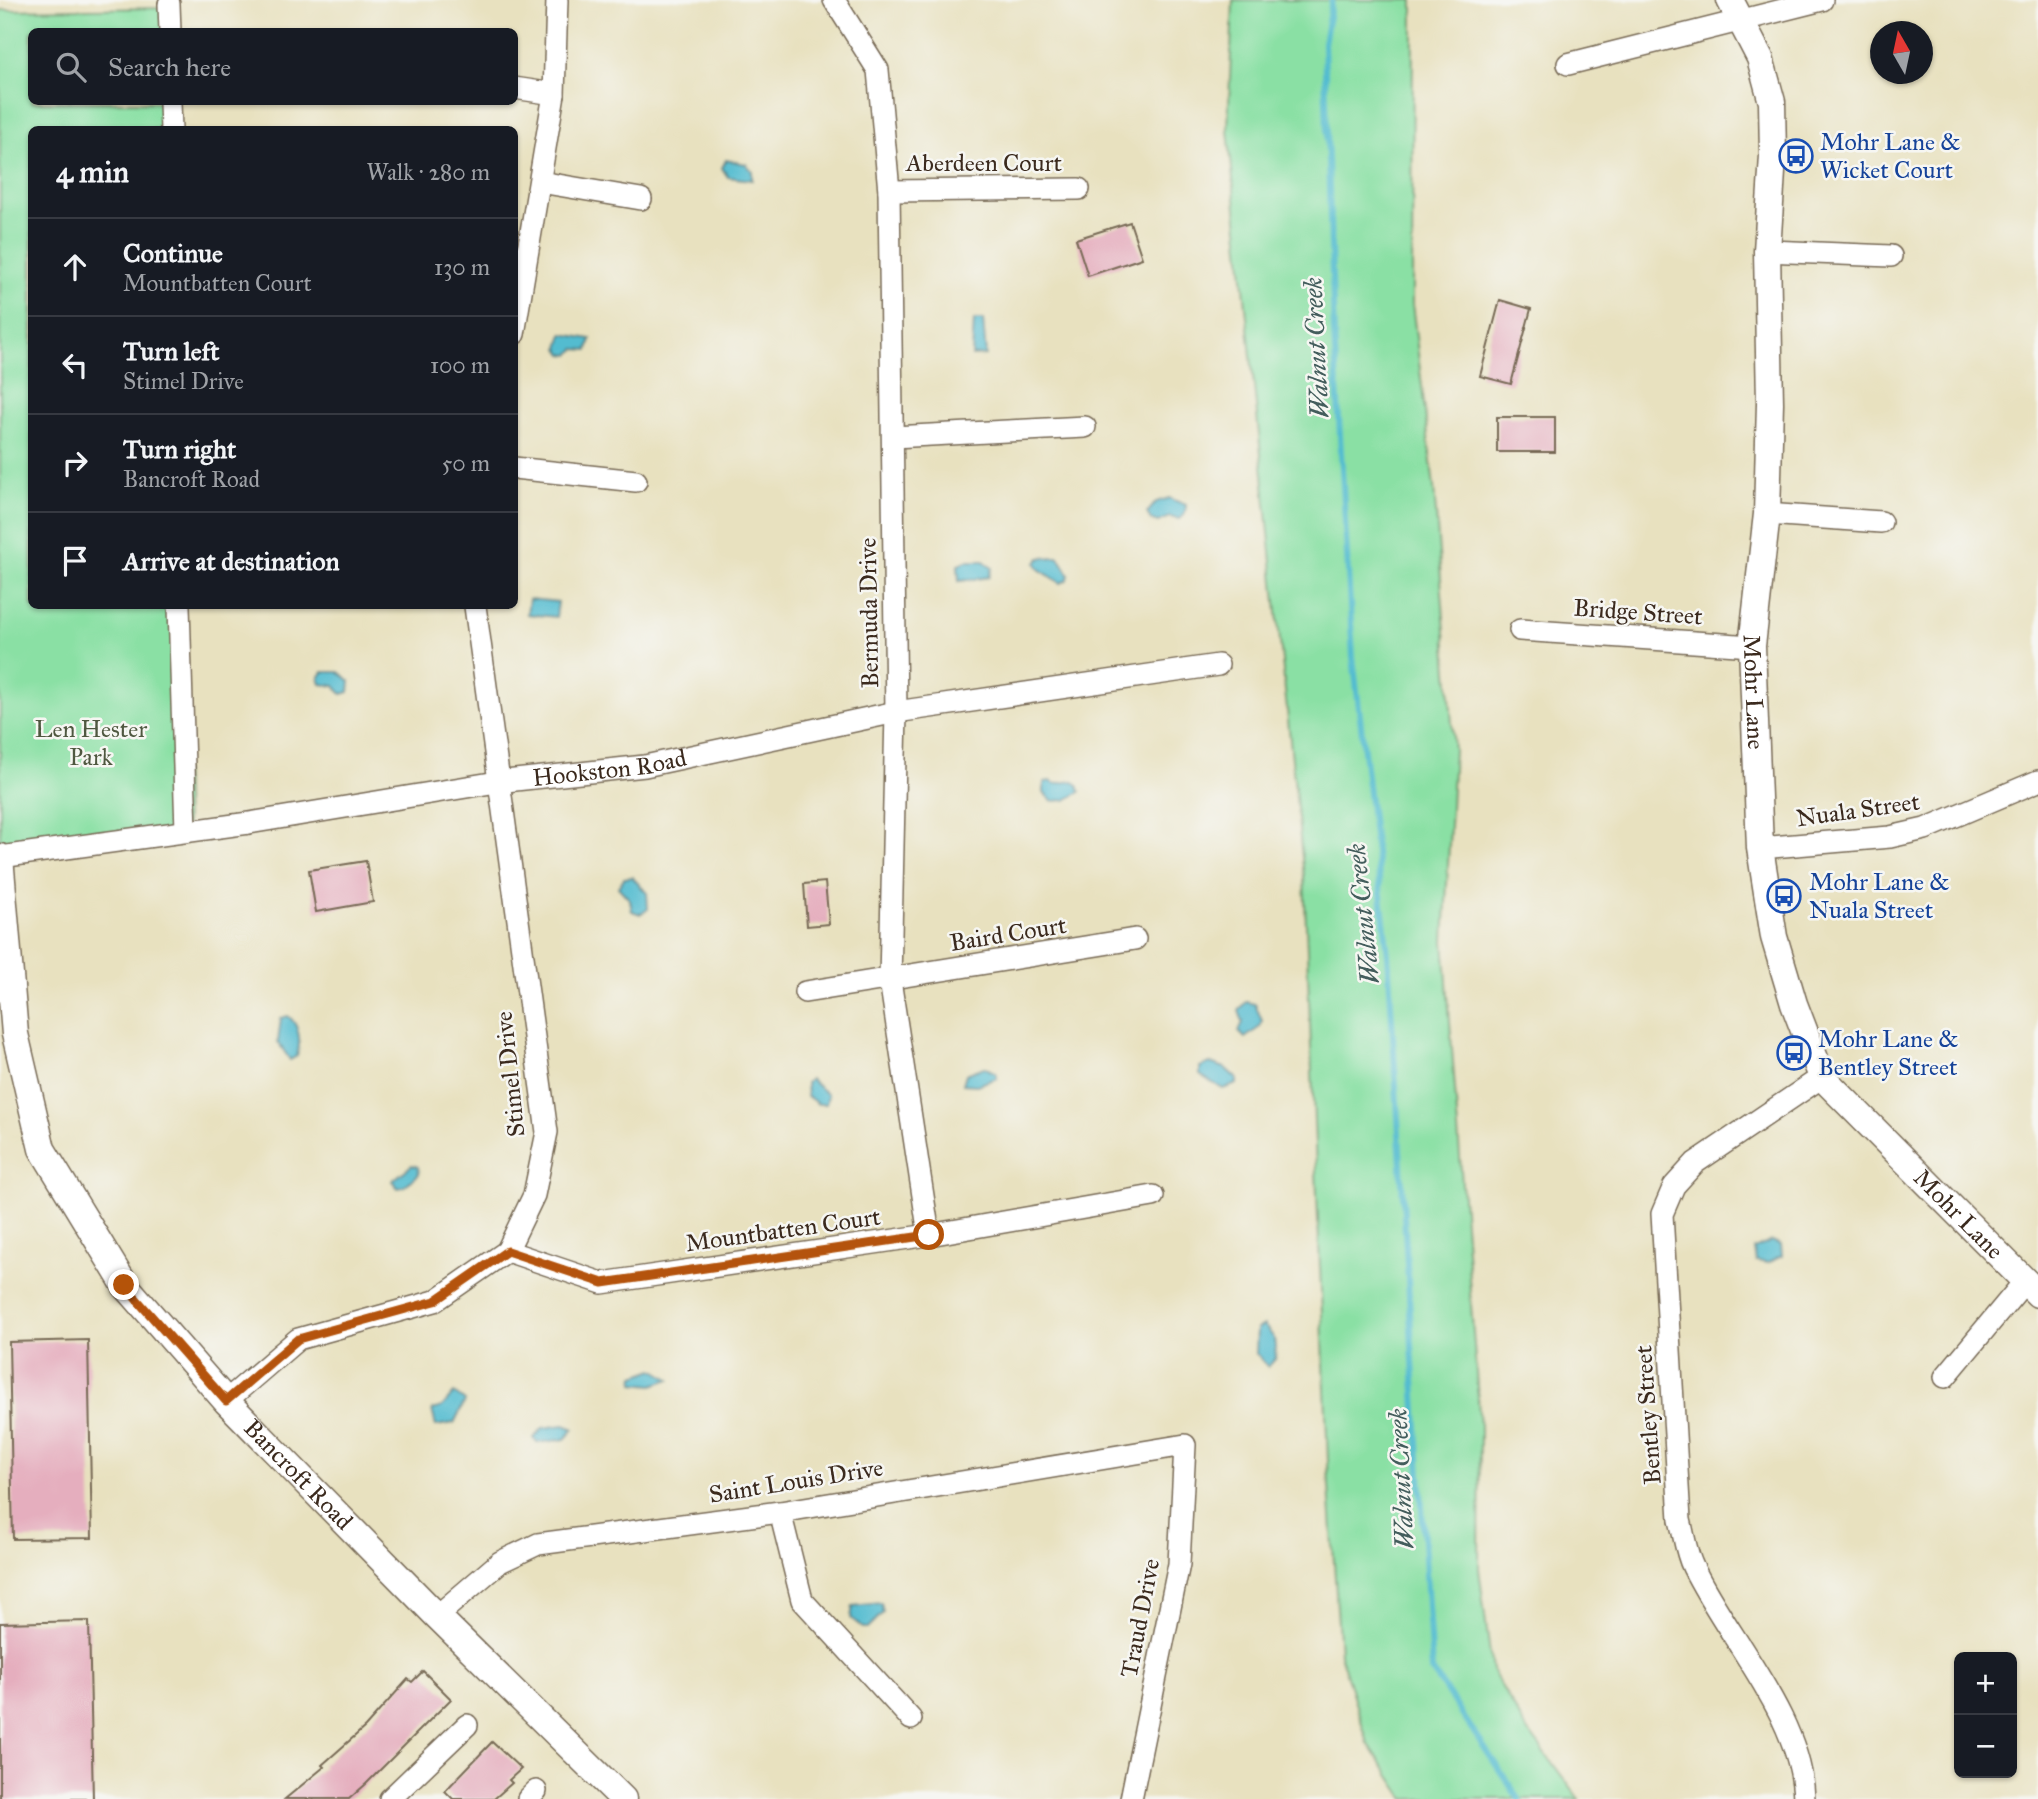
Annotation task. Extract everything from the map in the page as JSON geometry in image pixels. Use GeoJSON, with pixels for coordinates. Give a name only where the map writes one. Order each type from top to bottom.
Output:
{"type":"FeatureCollection","features":[{"type":"Feature","properties":{"kind":"street"},"geometry":{"type":"LineString","coordinates":[[518,310],[554,94],[557,0]]}},
{"type":"Feature","properties":{"kind":"street","name":"Bermuda Drive"},"geometry":{"type":"LineString","coordinates":[[834,0],[878,70],[889,191],[896,712],[890,980],[929,1235]]}},
{"type":"Feature","properties":{"kind":"street"},"geometry":{"type":"LineString","coordinates":[[1567,64],[1736,10],[1822,0]]}},
{"type":"Feature","properties":{"kind":"street"},"geometry":{"type":"LineString","coordinates":[[169,4],[170,28]]}},
{"type":"Feature","properties":{"kind":"street","name":"Mohr Lane"},"geometry":{"type":"LineString","coordinates":[[1736,10],[1760,58],[1772,102],[1773,156],[1767,251],[1770,403],[1767,514],[1752,646],[1760,848],[1774,937],[1794,1004],[1822,1077],[2032,1287]]}},
{"type":"Feature","properties":{"kind":"street"},"geometry":{"type":"LineString","coordinates":[[518,89],[554,94]]}},
{"type":"Feature","properties":{"kind":"street"},"geometry":{"type":"LineString","coordinates":[[170,105],[171,126]]}},
{"type":"Feature","properties":{"kind":"street"},"geometry":{"type":"LineString","coordinates":[[540,182],[641,200]]}},
{"type":"Feature","properties":{"kind":"street","name":"Aberdeen Court"},"geometry":{"type":"LineString","coordinates":[[889,191],[1079,189]]}},
{"type":"Feature","properties":{"kind":"street"},"geometry":{"type":"LineString","coordinates":[[1767,251],[1891,256]]}},
{"type":"Feature","properties":{"kind":"street"},"geometry":{"type":"LineString","coordinates":[[893,437],[1085,427]]}},
{"type":"Feature","properties":{"kind":"street"},"geometry":{"type":"LineString","coordinates":[[518,468],[636,481]]}},
{"type":"Feature","properties":{"kind":"street"},"geometry":{"type":"LineString","coordinates":[[1767,514],[1881,522]]}},
{"type":"Feature","properties":{"kind":"street"},"geometry":{"type":"LineString","coordinates":[[179,609],[186,831]]}},
{"type":"Feature","properties":{"kind":"street","name":"Stimel Drive"},"geometry":{"type":"LineString","coordinates":[[226,1401],[298,1339],[435,1301],[507,1251],[534,1195],[547,1132],[474,609]]}},
{"type":"Feature","properties":{"kind":"street","name":"Bridge Street"},"geometry":{"type":"LineString","coordinates":[[1520,630],[1752,646]]}},
{"type":"Feature","properties":{"kind":"street","name":"Hookston Road"},"geometry":{"type":"LineString","coordinates":[[0,857],[497,782],[645,766],[896,712],[1217,665]]}},
{"type":"Feature","properties":{"kind":"street","name":"Nuala Street"},"geometry":{"type":"LineString","coordinates":[[1760,848],[1890,837],[1925,830],[2038,781]]}},
{"type":"Feature","properties":{"kind":"street","name":"Bancroft Road"},"geometry":{"type":"LineString","coordinates":[[0,857],[15,1034],[42,1149],[124,1285],[226,1401],[437,1616],[623,1799]]}},
{"type":"Feature","properties":{"kind":"street","name":"Baird Court"},"geometry":{"type":"LineString","coordinates":[[805,992],[1135,939]]}},
{"type":"Feature","properties":{"kind":"street","name":"Bentley Street"},"geometry":{"type":"LineString","coordinates":[[1804,1799],[1804,1779],[1793,1742],[1692,1564],[1680,1520],[1662,1214],[1674,1186],[1695,1163],[1822,1077]]}},
{"type":"Feature","properties":{"kind":"street","name":"Mountbatten Court"},"geometry":{"type":"LineString","coordinates":[[507,1251],[603,1283],[929,1235],[1153,1196]]}},
{"type":"Feature","properties":{"kind":"street"},"geometry":{"type":"LineString","coordinates":[[1945,1377],[2032,1287]]}},
{"type":"Feature","properties":{"kind":"street","name":"Saint Louis Drive"},"geometry":{"type":"LineString","coordinates":[[437,1616],[500,1562],[538,1544],[780,1512],[1185,1445]]}},
{"type":"Feature","properties":{"kind":"street","name":"Traud Drive"},"geometry":{"type":"LineString","coordinates":[[1131,1799],[1179,1564],[1185,1445]]}},
{"type":"Feature","properties":{"kind":"street"},"geometry":{"type":"LineString","coordinates":[[780,1512],[802,1600],[911,1718]]}},
{"type":"Feature","properties":{"kind":"street"},"geometry":{"type":"LineString","coordinates":[[390,1799],[467,1725]]}},
{"type":"Feature","properties":{"kind":"green space"},"geometry":{"type":"Polygon","coordinates":[[[1233,0],[1413,0],[1412,303],[1434,487],[1454,750],[1444,941],[1480,1426],[1479,1569],[1492,1670],[1524,1725],[1579,1799],[1405,1799],[1368,1743],[1340,1654],[1329,1486],[1304,877],[1228,130],[1233,0]]]}},
{"type":"Feature","properties":{"kind":"green space","name":"Len Hester Park"},"geometry":{"type":"Polygon","coordinates":[[[170,8],[170,28],[28,28],[28,105],[171,105],[171,126],[28,126],[28,609],[179,609],[186,831],[0,847],[0,10],[170,8]]]}},
{"type":"Feature","properties":{"kind":"water"},"geometry":{"type":"Polygon","coordinates":[[[726,160],[746,164],[752,171],[752,180],[728,177],[722,168],[726,160]]]}},
{"type":"Feature","properties":{"kind":"water"},"geometry":{"type":"Polygon","coordinates":[[[974,320],[983,320],[986,355],[972,356],[974,320]]]}},
{"type":"Feature","properties":{"kind":"water"},"geometry":{"type":"Polygon","coordinates":[[[563,334],[591,339],[588,350],[575,349],[570,355],[563,354],[559,348],[563,334]]]}},
{"type":"Feature","properties":{"kind":"water"},"geometry":{"type":"Polygon","coordinates":[[[1169,498],[1186,505],[1185,513],[1180,519],[1169,517],[1159,522],[1151,520],[1147,513],[1156,502],[1169,498]]]}},
{"type":"Feature","properties":{"kind":"water"},"geometry":{"type":"Polygon","coordinates":[[[1059,557],[1069,574],[1068,579],[1061,583],[1039,569],[1036,563],[1040,558],[1059,557]]]}},
{"type":"Feature","properties":{"kind":"water"},"geometry":{"type":"Polygon","coordinates":[[[966,561],[984,561],[992,568],[989,577],[959,581],[958,565],[966,561]]]}},
{"type":"Feature","properties":{"kind":"water"},"geometry":{"type":"Polygon","coordinates":[[[529,599],[558,602],[556,617],[527,614],[529,599]]]}},
{"type":"Feature","properties":{"kind":"water"},"geometry":{"type":"Polygon","coordinates":[[[323,672],[339,672],[350,681],[349,692],[342,694],[335,686],[321,684],[319,678],[323,672]]]}},
{"type":"Feature","properties":{"kind":"water"},"geometry":{"type":"Polygon","coordinates":[[[1051,781],[1055,784],[1072,781],[1078,785],[1080,792],[1066,800],[1052,801],[1044,793],[1044,782],[1051,781]]]}},
{"type":"Feature","properties":{"kind":"water"},"geometry":{"type":"Polygon","coordinates":[[[632,877],[647,893],[648,909],[640,914],[632,911],[630,900],[618,887],[624,878],[632,877]]]}},
{"type":"Feature","properties":{"kind":"water"},"geometry":{"type":"Polygon","coordinates":[[[1246,1002],[1255,1004],[1262,1021],[1260,1027],[1245,1038],[1239,1032],[1243,1022],[1239,1011],[1246,1002]]]}},
{"type":"Feature","properties":{"kind":"water"},"geometry":{"type":"Polygon","coordinates":[[[288,1016],[295,1024],[299,1040],[297,1056],[290,1060],[278,1042],[281,1018],[288,1016]]]}},
{"type":"Feature","properties":{"kind":"water"},"geometry":{"type":"Polygon","coordinates":[[[1210,1063],[1225,1068],[1237,1079],[1237,1084],[1223,1089],[1200,1075],[1200,1067],[1210,1063]]]}},
{"type":"Feature","properties":{"kind":"water"},"geometry":{"type":"Polygon","coordinates":[[[984,1067],[996,1073],[997,1078],[977,1085],[963,1084],[966,1074],[984,1067]]]}},
{"type":"Feature","properties":{"kind":"water"},"geometry":{"type":"Polygon","coordinates":[[[810,1079],[828,1095],[826,1104],[818,1104],[807,1096],[806,1083],[810,1079]]]}},
{"type":"Feature","properties":{"kind":"water"},"geometry":{"type":"Polygon","coordinates":[[[412,1165],[418,1167],[419,1174],[398,1188],[392,1181],[412,1165]]]}},
{"type":"Feature","properties":{"kind":"water"},"geometry":{"type":"Polygon","coordinates":[[[1772,1241],[1781,1245],[1782,1256],[1768,1263],[1756,1261],[1754,1249],[1772,1241]]]}},
{"type":"Feature","properties":{"kind":"water"},"geometry":{"type":"Polygon","coordinates":[[[1264,1325],[1274,1338],[1276,1358],[1268,1367],[1256,1354],[1257,1329],[1264,1325]]]}},
{"type":"Feature","properties":{"kind":"water"},"geometry":{"type":"Polygon","coordinates":[[[654,1369],[670,1379],[653,1385],[634,1383],[635,1376],[654,1369]]]}},
{"type":"Feature","properties":{"kind":"water"},"geometry":{"type":"Polygon","coordinates":[[[454,1393],[465,1401],[454,1423],[436,1426],[432,1410],[442,1407],[454,1393]]]}},
{"type":"Feature","properties":{"kind":"water"},"geometry":{"type":"Polygon","coordinates":[[[564,1425],[574,1429],[565,1439],[537,1443],[534,1438],[543,1428],[564,1425]]]}},
{"type":"Feature","properties":{"kind":"water"},"geometry":{"type":"Polygon","coordinates":[[[881,1603],[883,1613],[868,1628],[863,1628],[851,1618],[853,1606],[881,1603]]]}},
{"type":"Feature","properties":{"kind":"building"},"geometry":{"type":"Polygon","coordinates":[[[1130,222],[1142,258],[1088,276],[1076,239],[1130,222]]]}},
{"type":"Feature","properties":{"kind":"building"},"geometry":{"type":"Polygon","coordinates":[[[1500,300],[1531,309],[1511,384],[1480,376],[1500,300]]]}},
{"type":"Feature","properties":{"kind":"building"},"geometry":{"type":"Polygon","coordinates":[[[1497,417],[1555,417],[1555,452],[1497,452],[1497,417]]]}},
{"type":"Feature","properties":{"kind":"building"},"geometry":{"type":"Polygon","coordinates":[[[366,861],[373,902],[316,912],[309,870],[366,861]]]}},
{"type":"Feature","properties":{"kind":"building"},"geometry":{"type":"Polygon","coordinates":[[[825,882],[829,924],[807,926],[804,884],[825,882]]]}},
{"type":"Feature","properties":{"kind":"building"},"geometry":{"type":"Polygon","coordinates":[[[88,1340],[92,1538],[13,1539],[9,1342],[88,1340]]]}},
{"type":"Feature","properties":{"kind":"building"},"geometry":{"type":"Polygon","coordinates":[[[89,1621],[93,1799],[0,1799],[0,1623],[89,1621]]]}},
{"type":"Feature","properties":{"kind":"building"},"geometry":{"type":"Polygon","coordinates":[[[423,1671],[451,1699],[366,1784],[349,1799],[285,1799],[324,1767],[322,1765],[365,1727],[408,1679],[412,1682],[423,1671]]]}},
{"type":"Feature","properties":{"kind":"building"},"geometry":{"type":"Polygon","coordinates":[[[492,1742],[521,1769],[509,1780],[512,1783],[494,1799],[453,1799],[445,1791],[492,1742]]]}},
{"type":"Feature","properties":{"kind":"waterway","name":"Walnut Creek"},"geometry":{"type":"LineString","coordinates":[[1332,0],[1324,43],[1334,333],[1353,657],[1388,955],[1432,1670],[1519,1799]]}},
{"type":"Feature","properties":{"kind":"place","name":"Mohr Lane & Wicket Court"},"geometry":{"type":"Point","coordinates":[1796,156]}},
{"type":"Feature","properties":{"kind":"place","name":"Mohr Lane & Nuala Street"},"geometry":{"type":"Point","coordinates":[1784,896]}},
{"type":"Feature","properties":{"kind":"place","name":"Mohr Lane & Bentley Street"},"geometry":{"type":"Point","coordinates":[1794,1053]}},
{"type":"Feature","properties":{"kind":"route"},"geometry":{"type":"LineString","coordinates":[[124,1285],[226,1401],[298,1339],[435,1301],[507,1251],[603,1283],[929,1235]]}}]}
